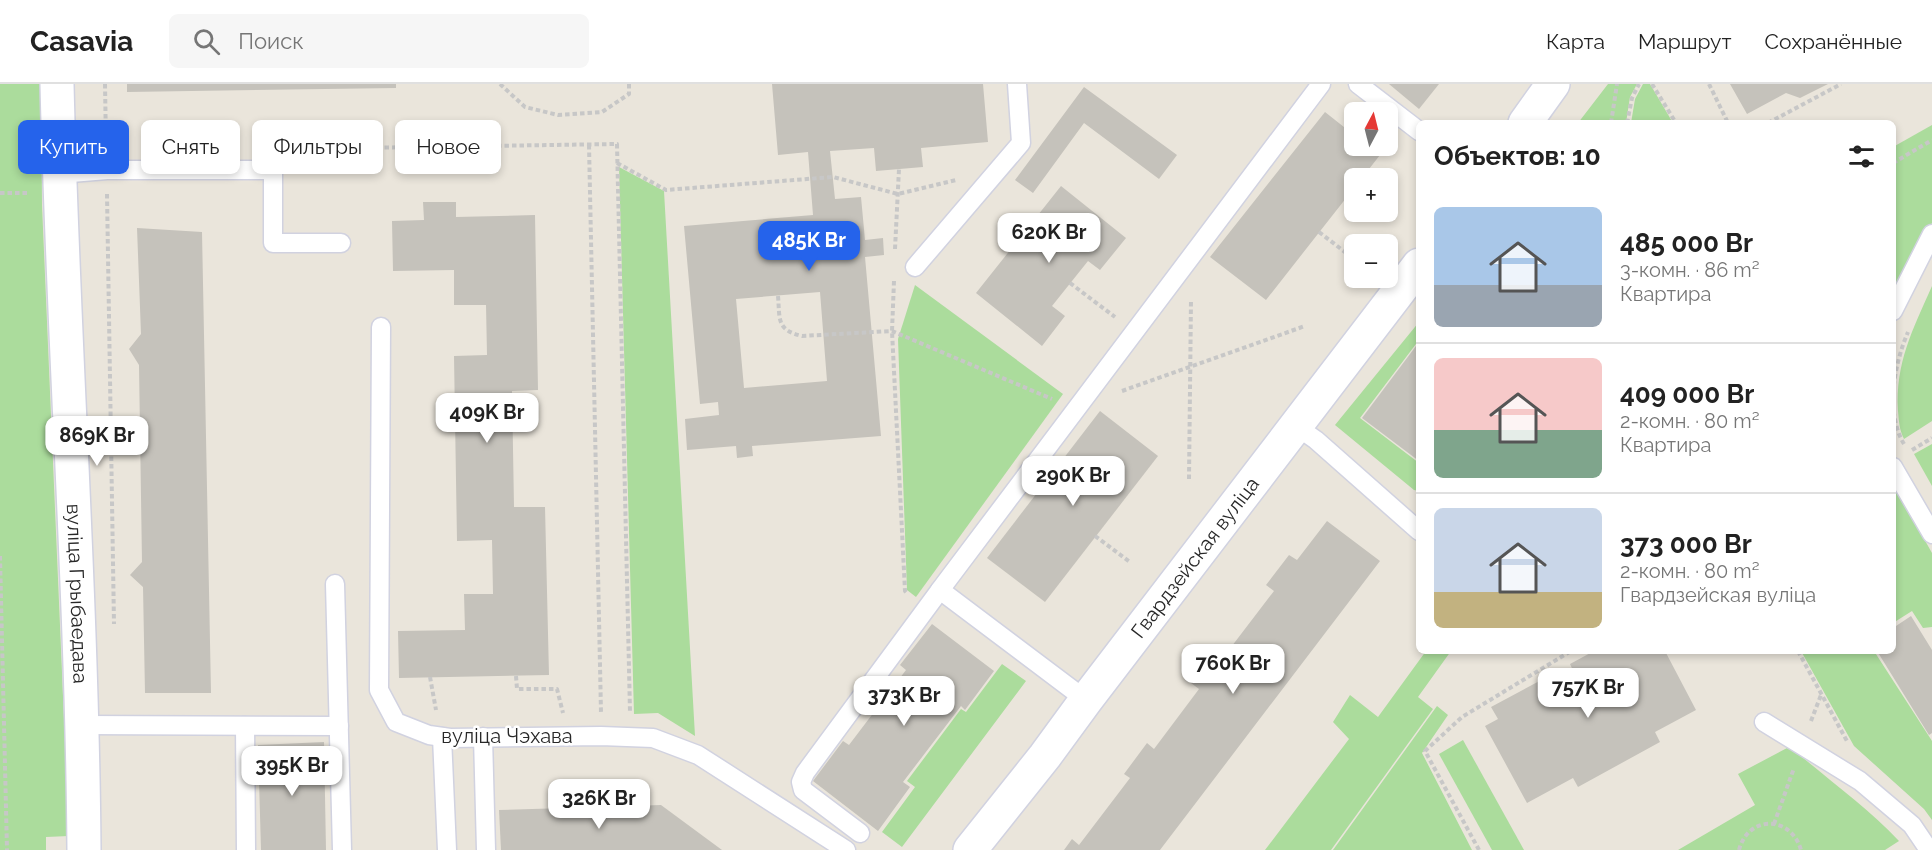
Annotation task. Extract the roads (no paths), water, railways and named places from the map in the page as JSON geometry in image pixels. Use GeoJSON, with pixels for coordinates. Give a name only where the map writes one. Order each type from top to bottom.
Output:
{"type":"FeatureCollection","features":[{"type":"Feature","properties":{"kind":"street","name":"вуліца Грыбаедава"},"geometry":{"type":"LineString","coordinates":[[57,84],[58,120]]}},
{"type":"Feature","properties":{"kind":"street"},"geometry":{"type":"LineString","coordinates":[[1527,120],[1553,84]]}},
{"type":"Feature","properties":{"kind":"street","name":"вуліца Грыбаедава"},"geometry":{"type":"LineString","coordinates":[[59,174],[83,725],[84,850]]}},
{"type":"Feature","properties":{"kind":"street","name":"Гвардзейская вуліца"},"geometry":{"type":"LineString","coordinates":[[970,850],[1045,756],[1416,269]]}},
{"type":"Feature","properties":{"kind":"lane"},"geometry":{"type":"LineString","coordinates":[[915,267],[1021,143],[1017,84]]}},
{"type":"Feature","properties":{"kind":"lane"},"geometry":{"type":"LineString","coordinates":[[860,832],[803,790],[801,782],[805,773],[1322,84]]}},
{"type":"Feature","properties":{"kind":"lane"},"geometry":{"type":"LineString","coordinates":[[1358,84],[1416,129]]}},
{"type":"Feature","properties":{"kind":"lane"},"geometry":{"type":"LineString","coordinates":[[129,170],[273,170],[273,243],[340,243]]}},
{"type":"Feature","properties":{"kind":"lane"},"geometry":{"type":"LineString","coordinates":[[1896,305],[1932,234]]}},
{"type":"Feature","properties":{"kind":"lane","name":"вуліца Чэхава"},"geometry":{"type":"LineString","coordinates":[[381,327],[379,690],[396,722],[429,735],[442,737],[601,735],[653,738],[698,755],[846,850]]}},
{"type":"Feature","properties":{"kind":"lane"},"geometry":{"type":"LineString","coordinates":[[1296,426],[1316,440],[1416,528]]}},
{"type":"Feature","properties":{"kind":"lane"},"geometry":{"type":"LineString","coordinates":[[1896,472],[1932,534]]}},
{"type":"Feature","properties":{"kind":"lane"},"geometry":{"type":"LineString","coordinates":[[335,584],[342,850]]}},
{"type":"Feature","properties":{"kind":"lane"},"geometry":{"type":"LineString","coordinates":[[940,591],[1086,700]]}},
{"type":"Feature","properties":{"kind":"lane"},"geometry":{"type":"LineString","coordinates":[[1764,722],[1860,781],[1912,825],[1929,850]]}},
{"type":"Feature","properties":{"kind":"lane"},"geometry":{"type":"LineString","coordinates":[[83,725],[339,726]]}},
{"type":"Feature","properties":{"kind":"lane"},"geometry":{"type":"LineString","coordinates":[[245,726],[246,850]]}},
{"type":"Feature","properties":{"kind":"lane"},"geometry":{"type":"LineString","coordinates":[[442,737],[447,850]]}},
{"type":"Feature","properties":{"kind":"lane"},"geometry":{"type":"LineString","coordinates":[[483,737],[486,850]]}}]}
